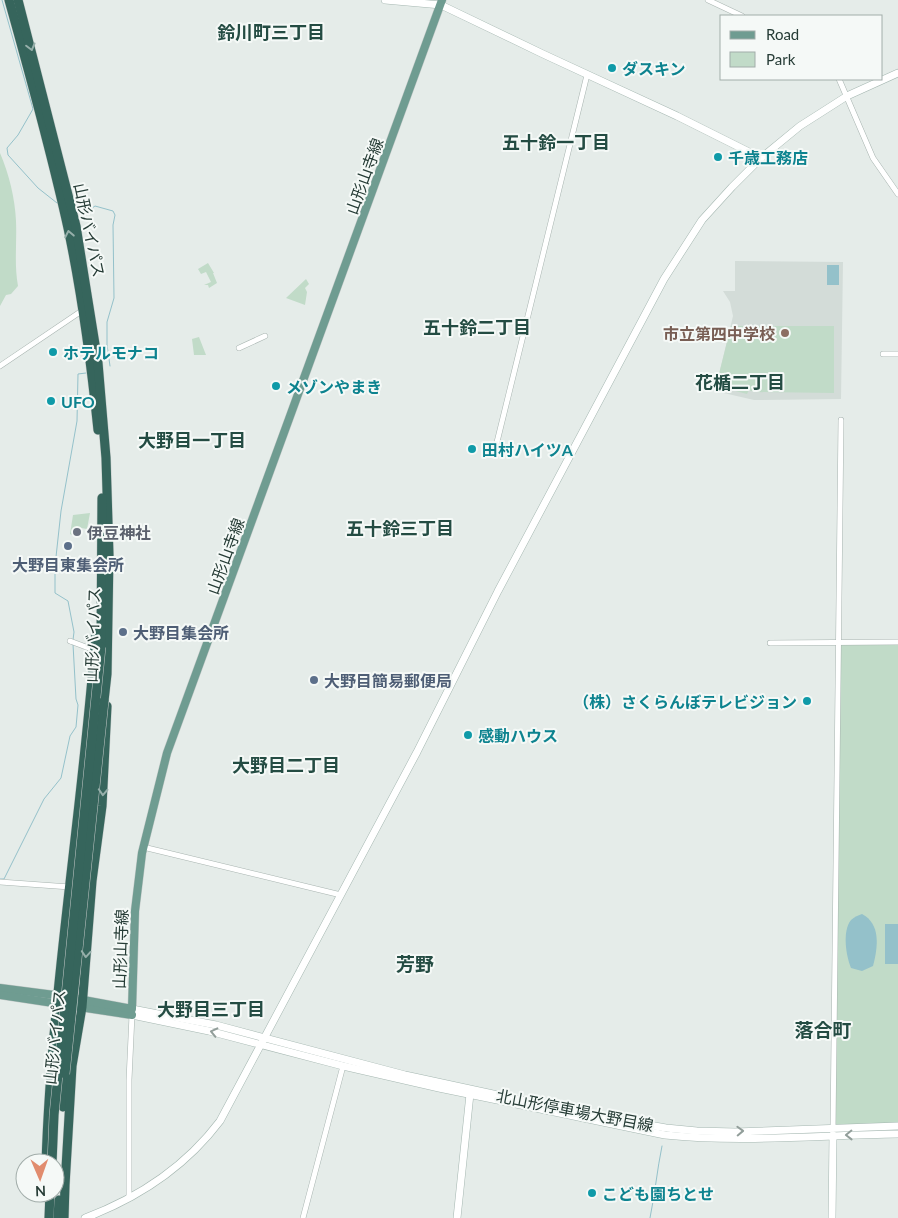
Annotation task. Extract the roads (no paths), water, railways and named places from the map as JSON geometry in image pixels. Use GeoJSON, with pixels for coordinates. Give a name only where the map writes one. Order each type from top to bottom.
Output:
{"type":"FeatureCollection","features":[{"type":"Feature","properties":{"kind":"highway","name":"山形バイパス"},"geometry":{"type":"LineString","coordinates":[[9,0],[31,78],[68,228],[91,361],[101,460],[102,544],[98,648],[54,1115],[52,1153]]}},
{"type":"Feature","properties":{"kind":"highway","name":"山形バイパス"},"geometry":{"type":"LineString","coordinates":[[18,0],[76,226],[98,364],[106,458],[109,555],[108,674],[65,1074],[58,1218]]}},
{"type":"Feature","properties":{"kind":"highway"},"geometry":{"type":"LineString","coordinates":[[47,1153],[50,1086],[58,1000],[98,648]]}},
{"type":"Feature","properties":{"kind":"highway"},"geometry":{"type":"LineString","coordinates":[[64,1218],[71,1084],[82,1004],[92,881],[102,806],[108,674]]}},
{"type":"Feature","properties":{"kind":"highway"},"geometry":{"type":"LineString","coordinates":[[44,1218],[45,1203]]}},
{"type":"Feature","properties":{"kind":"highway"},"geometry":{"type":"LineString","coordinates":[[49,1218],[50,1203]]}},
{"type":"Feature","properties":{"kind":"main road","name":"山形山寺線"},"geometry":{"type":"LineString","coordinates":[[0,988],[132,1012],[135,911],[143,847],[167,753],[442,2]]}},
{"type":"Feature","properties":{"kind":"main road","name":"山形山寺線"},"geometry":{"type":"LineString","coordinates":[[0,994],[58,1000]]}},
{"type":"Feature","properties":{"kind":"street"},"geometry":{"type":"LineString","coordinates":[[385,0],[442,2],[587,75],[677,116],[761,158]]}},
{"type":"Feature","properties":{"kind":"street"},"geometry":{"type":"LineString","coordinates":[[708,0],[740,15]]}},
{"type":"Feature","properties":{"kind":"street"},"geometry":{"type":"LineString","coordinates":[[883,80],[898,73]]}},
{"type":"Feature","properties":{"kind":"street"},"geometry":{"type":"LineString","coordinates":[[497,442],[587,75]]}},
{"type":"Feature","properties":{"kind":"street"},"geometry":{"type":"LineString","coordinates":[[839,80],[873,158],[898,194]]}},
{"type":"Feature","properties":{"kind":"street"},"geometry":{"type":"LineString","coordinates":[[85,1218],[100,1215],[175,1168],[206,1139],[220,1121],[417,752],[498,590],[664,279],[702,220],[761,158],[800,126],[847,96],[882,80]]}},
{"type":"Feature","properties":{"kind":"street"},"geometry":{"type":"LineString","coordinates":[[0,366],[83,310]]}},
{"type":"Feature","properties":{"kind":"street"},"geometry":{"type":"LineString","coordinates":[[239,348],[265,336]]}},
{"type":"Feature","properties":{"kind":"street"},"geometry":{"type":"LineString","coordinates":[[884,354],[898,354]]}},
{"type":"Feature","properties":{"kind":"street"},"geometry":{"type":"LineString","coordinates":[[832,1218],[841,420]]}},
{"type":"Feature","properties":{"kind":"street"},"geometry":{"type":"LineString","coordinates":[[70,641],[98,648]]}},
{"type":"Feature","properties":{"kind":"street"},"geometry":{"type":"LineString","coordinates":[[770,642],[898,642]]}},
{"type":"Feature","properties":{"kind":"street"},"geometry":{"type":"LineString","coordinates":[[143,847],[341,895]]}},
{"type":"Feature","properties":{"kind":"street"},"geometry":{"type":"LineString","coordinates":[[0,882],[71,887]]}},
{"type":"Feature","properties":{"kind":"street"},"geometry":{"type":"LineString","coordinates":[[129,1197],[129,1080],[132,1012],[216,1025],[263,1041]]}},
{"type":"Feature","properties":{"kind":"street","name":"北山形停車場大野目線"},"geometry":{"type":"LineString","coordinates":[[263,1041],[405,1075],[588,1114],[666,1128],[734,1132],[833,1131],[898,1134]]}},
{"type":"Feature","properties":{"kind":"street","name":"北山形停車場大野目線"},"geometry":{"type":"LineString","coordinates":[[263,1041],[343,1066],[586,1120],[673,1136],[740,1139],[898,1126]]}},
{"type":"Feature","properties":{"kind":"street"},"geometry":{"type":"LineString","coordinates":[[303,1218],[343,1066]]}},
{"type":"Feature","properties":{"kind":"street"},"geometry":{"type":"LineString","coordinates":[[457,1218],[470,1094]]}},
{"type":"Feature","properties":{"kind":"water"},"geometry":{"type":"Polygon","coordinates":[[[827,265],[839,265],[839,285],[827,285],[827,265]]]}},
{"type":"Feature","properties":{"kind":"water"},"geometry":{"type":"Polygon","coordinates":[[[862,914],[868,918],[875,930],[877,944],[873,966],[862,971],[851,968],[846,950],[846,930],[851,920],[862,914]]]}},
{"type":"Feature","properties":{"kind":"water"},"geometry":{"type":"Polygon","coordinates":[[[885,924],[898,924],[898,964],[885,964],[885,924]]]}},
{"type":"Feature","properties":{"kind":"waterway"},"geometry":{"type":"LineString","coordinates":[[2,0],[33,109],[18,135],[7,148],[8,155],[38,188],[57,203]]}},
{"type":"Feature","properties":{"kind":"waterway"},"geometry":{"type":"LineString","coordinates":[[83,209],[88,211],[95,206],[113,211],[115,215],[113,225],[114,298],[107,322],[107,345],[110,366]]}},
{"type":"Feature","properties":{"kind":"waterway"},"geometry":{"type":"LineString","coordinates":[[73,640],[74,632],[68,601],[55,593],[55,566],[61,511],[77,421],[78,374],[86,373]]}},
{"type":"Feature","properties":{"kind":"waterway"},"geometry":{"type":"LineString","coordinates":[[0,879],[4,879],[44,799],[61,778],[70,736],[76,727],[78,705],[76,699],[73,644]]}},
{"type":"Feature","properties":{"kind":"waterway"},"geometry":{"type":"LineString","coordinates":[[650,1218],[662,1146]]}},
{"type":"Feature","properties":{"kind":"place","name":"ダスキン"},"geometry":{"type":"Point","coordinates":[612,68]}},
{"type":"Feature","properties":{"kind":"place","name":"千歳工務店"},"geometry":{"type":"Point","coordinates":[718,157]}},
{"type":"Feature","properties":{"kind":"place","name":"市立第四中学校"},"geometry":{"type":"Point","coordinates":[785,333]}},
{"type":"Feature","properties":{"kind":"place","name":"ホテルモナコ"},"geometry":{"type":"Point","coordinates":[53,352]}},
{"type":"Feature","properties":{"kind":"place","name":"メゾンやまき"},"geometry":{"type":"Point","coordinates":[276,386]}},
{"type":"Feature","properties":{"kind":"place","name":"UFO"},"geometry":{"type":"Point","coordinates":[51,401]}},
{"type":"Feature","properties":{"kind":"place","name":"田村ハイツA"},"geometry":{"type":"Point","coordinates":[472,449]}},
{"type":"Feature","properties":{"kind":"place","name":"伊豆神社"},"geometry":{"type":"Point","coordinates":[77,532]}},
{"type":"Feature","properties":{"kind":"place","name":"大野目東集会所"},"geometry":{"type":"Point","coordinates":[68,546]}},
{"type":"Feature","properties":{"kind":"place","name":"大野目集会所"},"geometry":{"type":"Point","coordinates":[123,632]}},
{"type":"Feature","properties":{"kind":"place","name":"大野目簡易郵便局"},"geometry":{"type":"Point","coordinates":[314,680]}},
{"type":"Feature","properties":{"kind":"place","name":"（株）さくらんぼテレビジョン"},"geometry":{"type":"Point","coordinates":[807,701]}},
{"type":"Feature","properties":{"kind":"place","name":"感動ハウス"},"geometry":{"type":"Point","coordinates":[468,735]}},
{"type":"Feature","properties":{"kind":"place","name":"こども園ちとせ"},"geometry":{"type":"Point","coordinates":[592,1193]}},
{"type":"Feature","properties":{"kind":"district","name":"鈴川町三丁目"},"geometry":{"type":"Point","coordinates":[271,32]}},
{"type":"Feature","properties":{"kind":"district","name":"五十鈴一丁目"},"geometry":{"type":"Point","coordinates":[556,142]}},
{"type":"Feature","properties":{"kind":"district","name":"五十鈴二丁目"},"geometry":{"type":"Point","coordinates":[477,327]}},
{"type":"Feature","properties":{"kind":"district","name":"花楯二丁目"},"geometry":{"type":"Point","coordinates":[740,382]}},
{"type":"Feature","properties":{"kind":"district","name":"大野目一丁目"},"geometry":{"type":"Point","coordinates":[192,440]}},
{"type":"Feature","properties":{"kind":"district","name":"五十鈴三丁目"},"geometry":{"type":"Point","coordinates":[400,528]}},
{"type":"Feature","properties":{"kind":"district","name":"大野目二丁目"},"geometry":{"type":"Point","coordinates":[286,765]}},
{"type":"Feature","properties":{"kind":"district","name":"芳野"},"geometry":{"type":"Point","coordinates":[415,963]}},
{"type":"Feature","properties":{"kind":"district","name":"大野目三丁目"},"geometry":{"type":"Point","coordinates":[211,1009]}},
{"type":"Feature","properties":{"kind":"district","name":"落合町"},"geometry":{"type":"Point","coordinates":[823,1029]}}]}
